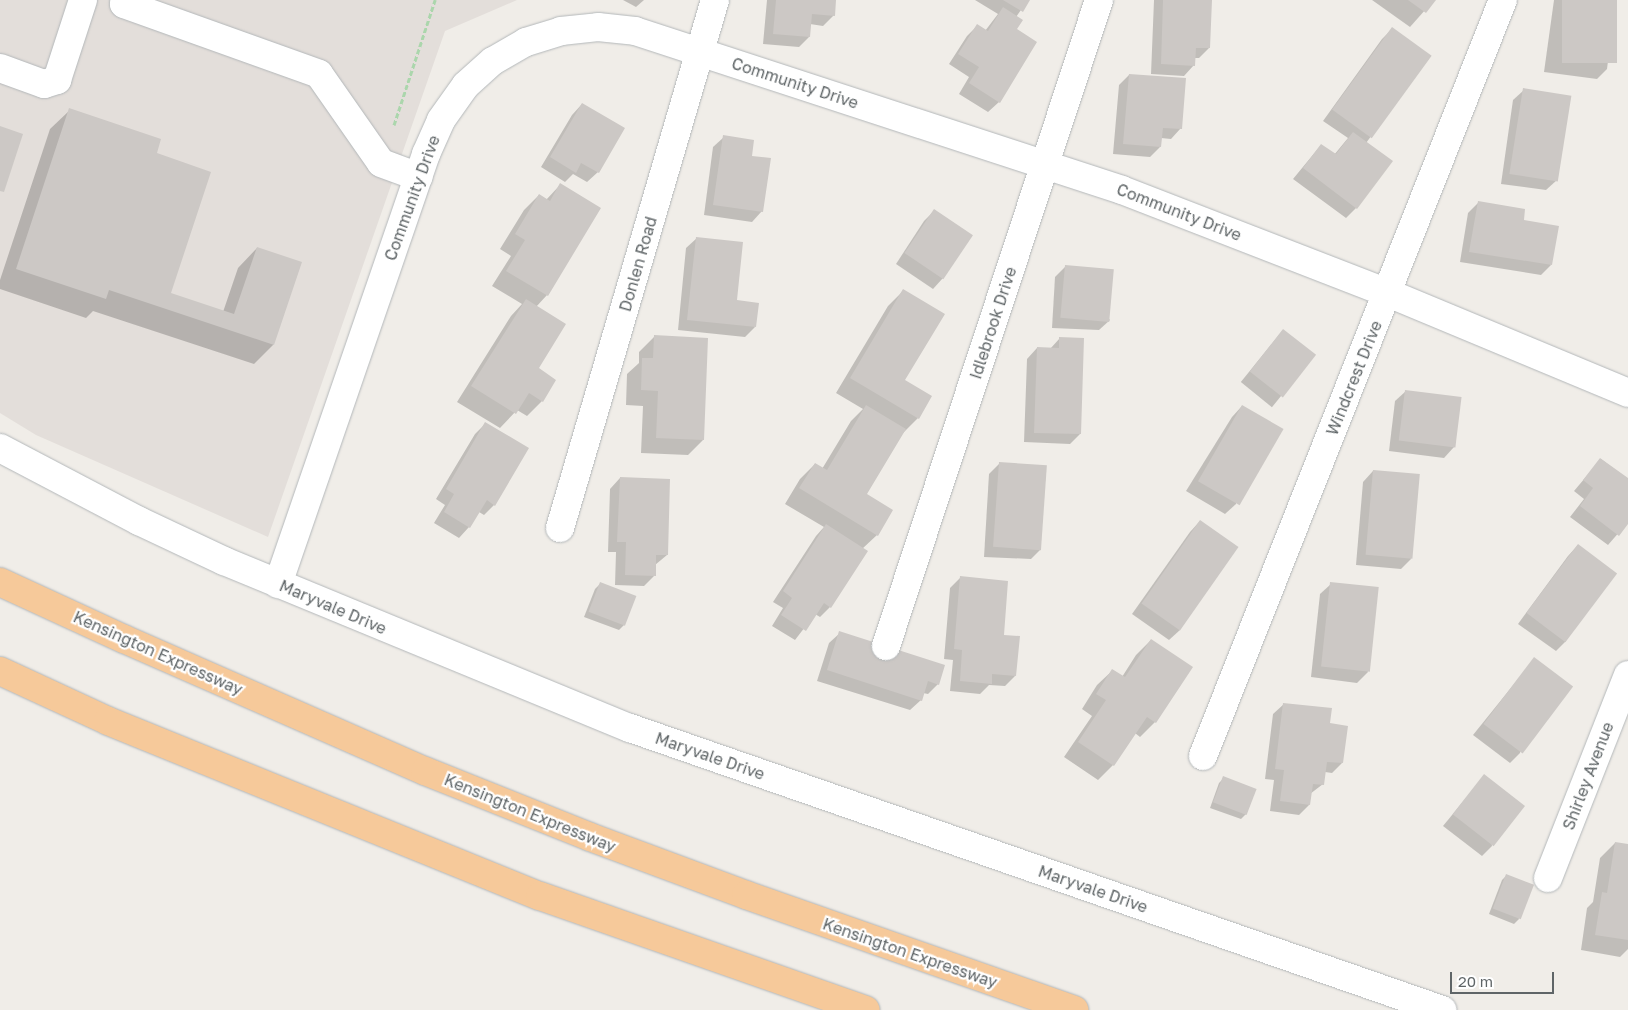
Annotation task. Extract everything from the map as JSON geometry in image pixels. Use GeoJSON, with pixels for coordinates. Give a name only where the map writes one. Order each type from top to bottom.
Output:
{"type":"FeatureCollection","features":[{"type":"Feature","properties":{"kind":"highway","name":"Kensington Expressway"},"geometry":{"type":"LineString","coordinates":[[0,582],[124,639],[425,771],[581,834],[746,895],[1074,1010]]}},
{"type":"Feature","properties":{"kind":"highway"},"geometry":{"type":"LineString","coordinates":[[0,671],[108,721],[540,896],[866,1010]]}},
{"type":"Feature","properties":{"kind":"street"},"geometry":{"type":"LineString","coordinates":[[0,68],[44,84],[57,80],[83,0]]}},
{"type":"Feature","properties":{"kind":"street","name":"Donlen Road"},"geometry":{"type":"LineString","coordinates":[[560,528],[716,0]]}},
{"type":"Feature","properties":{"kind":"street","name":"Idlebrook Drive"},"geometry":{"type":"LineString","coordinates":[[886,646],[1099,0]]}},
{"type":"Feature","properties":{"kind":"street","name":"Windcrest Drive"},"geometry":{"type":"LineString","coordinates":[[1204,756],[1503,0]]}},
{"type":"Feature","properties":{"kind":"street"},"geometry":{"type":"LineString","coordinates":[[121,1],[319,74],[381,163],[419,177]]}},
{"type":"Feature","properties":{"kind":"street","name":"Community Drive"},"geometry":{"type":"LineString","coordinates":[[278,584],[419,177],[441,120],[466,85],[494,61],[526,42],[561,31],[598,27],[635,31],[1122,190],[1388,293],[1628,393]]}},
{"type":"Feature","properties":{"kind":"street","name":"Maryvale Drive"},"geometry":{"type":"LineString","coordinates":[[0,448],[139,521],[278,584],[630,728],[1442,1010]]}},
{"type":"Feature","properties":{"kind":"street","name":"Shirley Avenue"},"geometry":{"type":"LineString","coordinates":[[1548,878],[1628,675]]}},
{"type":"Feature","properties":{"kind":"path"},"geometry":{"type":"LineString","coordinates":[[381,163],[435,0]]}},
{"type":"Feature","properties":{"kind":"shaded area"},"geometry":{"type":"Polygon","coordinates":[[[0,0],[517,0],[445,31],[268,537],[36,435],[0,413],[0,0]]]}},
{"type":"Feature","properties":{"kind":"building"},"geometry":{"type":"Polygon","coordinates":[[[776,0],[836,0],[835,16],[812,14],[810,37],[773,34],[776,0]]]}},
{"type":"Feature","properties":{"kind":"building"},"geometry":{"type":"Polygon","coordinates":[[[1003,0],[1030,0],[1023,12],[1003,0]]]}},
{"type":"Feature","properties":{"kind":"building"},"geometry":{"type":"Polygon","coordinates":[[[1163,0],[1212,0],[1210,48],[1196,48],[1195,66],[1161,64],[1163,0]]]}},
{"type":"Feature","properties":{"kind":"building"},"geometry":{"type":"Polygon","coordinates":[[[1408,0],[1436,0],[1426,13],[1408,0]]]}},
{"type":"Feature","properties":{"kind":"building"},"geometry":{"type":"Polygon","coordinates":[[[1562,0],[1617,0],[1617,63],[1562,63],[1562,0]]]}},
{"type":"Feature","properties":{"kind":"building"},"geometry":{"type":"Polygon","coordinates":[[[1003,7],[1023,20],[1017,29],[1037,42],[1000,103],[969,83],[979,67],[958,54],[977,24],[988,31],[1003,7]]]}},
{"type":"Feature","properties":{"kind":"building"},"geometry":{"type":"Polygon","coordinates":[[[1392,27],[1432,56],[1372,138],[1332,110],[1392,27]]]}},
{"type":"Feature","properties":{"kind":"building"},"geometry":{"type":"Polygon","coordinates":[[[1129,74],[1186,78],[1182,129],[1163,128],[1161,147],[1123,144],[1129,74]]]}},
{"type":"Feature","properties":{"kind":"building"},"geometry":{"type":"Polygon","coordinates":[[[1523,88],[1571,96],[1558,182],[1509,174],[1523,88]]]}},
{"type":"Feature","properties":{"kind":"building"},"geometry":{"type":"Polygon","coordinates":[[[582,103],[625,128],[599,173],[581,163],[576,173],[550,157],[582,103]]]}},
{"type":"Feature","properties":{"kind":"building"},"geometry":{"type":"Polygon","coordinates":[[[69,108],[161,139],[157,153],[211,172],[171,293],[234,314],[257,247],[302,262],[274,345],[109,290],[106,299],[16,269],[69,108]]]}},
{"type":"Feature","properties":{"kind":"building"},"geometry":{"type":"Polygon","coordinates":[[[0,126],[23,134],[4,192],[0,191],[0,126]]]}},
{"type":"Feature","properties":{"kind":"building"},"geometry":{"type":"Polygon","coordinates":[[[1353,132],[1393,161],[1357,209],[1303,168],[1321,144],[1336,154],[1353,132]]]}},
{"type":"Feature","properties":{"kind":"building"},"geometry":{"type":"Polygon","coordinates":[[[723,135],[754,140],[752,156],[771,158],[763,212],[713,205],[723,135]]]}},
{"type":"Feature","properties":{"kind":"building"},"geometry":{"type":"Polygon","coordinates":[[[560,183],[601,208],[548,296],[506,271],[525,240],[515,234],[539,194],[550,201],[560,183]]]}},
{"type":"Feature","properties":{"kind":"building"},"geometry":{"type":"Polygon","coordinates":[[[1478,201],[1525,209],[1524,220],[1559,226],[1552,265],[1469,252],[1478,201]]]}},
{"type":"Feature","properties":{"kind":"building"},"geometry":{"type":"Polygon","coordinates":[[[934,209],[973,235],[943,279],[904,253],[934,209]]]}},
{"type":"Feature","properties":{"kind":"building"},"geometry":{"type":"Polygon","coordinates":[[[696,237],[743,242],[737,300],[759,303],[756,327],[687,320],[696,237]]]}},
{"type":"Feature","properties":{"kind":"building"},"geometry":{"type":"Polygon","coordinates":[[[1065,265],[1114,269],[1109,322],[1060,318],[1065,265]]]}},
{"type":"Feature","properties":{"kind":"building"},"geometry":{"type":"Polygon","coordinates":[[[903,289],[945,314],[905,380],[932,396],[919,419],[850,378],[903,289]]]}},
{"type":"Feature","properties":{"kind":"building"},"geometry":{"type":"Polygon","coordinates":[[[526,299],[566,324],[539,368],[556,380],[543,402],[529,393],[516,414],[471,386],[526,299]]]}},
{"type":"Feature","properties":{"kind":"building"},"geometry":{"type":"Polygon","coordinates":[[[1283,329],[1316,355],[1283,397],[1250,372],[1283,329]]]}},
{"type":"Feature","properties":{"kind":"building"},"geometry":{"type":"Polygon","coordinates":[[[654,335],[708,338],[704,440],[656,438],[658,391],[641,390],[642,358],[653,358],[654,335]]]}},
{"type":"Feature","properties":{"kind":"building"},"geometry":{"type":"Polygon","coordinates":[[[1059,337],[1084,338],[1081,434],[1034,433],[1037,347],[1059,348],[1059,337]]]}},
{"type":"Feature","properties":{"kind":"building"},"geometry":{"type":"Polygon","coordinates":[[[1405,390],[1462,397],[1455,448],[1399,441],[1405,390]]]}},
{"type":"Feature","properties":{"kind":"building"},"geometry":{"type":"Polygon","coordinates":[[[866,405],[906,429],[867,494],[893,510],[878,536],[799,488],[815,463],[827,470],[866,405]]]}},
{"type":"Feature","properties":{"kind":"building"},"geometry":{"type":"Polygon","coordinates":[[[1242,405],[1284,429],[1240,505],[1198,481],[1242,405]]]}},
{"type":"Feature","properties":{"kind":"building"},"geometry":{"type":"Polygon","coordinates":[[[485,422],[529,448],[495,506],[487,500],[470,528],[444,512],[454,494],[446,489],[485,422]]]}},
{"type":"Feature","properties":{"kind":"building"},"geometry":{"type":"Polygon","coordinates":[[[1600,458],[1628,478],[1628,524],[1619,536],[1580,506],[1593,488],[1583,480],[1600,458]]]}},
{"type":"Feature","properties":{"kind":"building"},"geometry":{"type":"Polygon","coordinates":[[[999,462],[1047,465],[1041,550],[993,547],[999,462]]]}},
{"type":"Feature","properties":{"kind":"building"},"geometry":{"type":"Polygon","coordinates":[[[1373,470],[1420,474],[1412,559],[1366,555],[1373,470]]]}},
{"type":"Feature","properties":{"kind":"building"},"geometry":{"type":"Polygon","coordinates":[[[620,477],[670,479],[668,555],[656,555],[656,576],[625,575],[626,542],[617,542],[620,477]]]}},
{"type":"Feature","properties":{"kind":"building"},"geometry":{"type":"Polygon","coordinates":[[[1200,520],[1239,547],[1180,631],[1141,604],[1200,520]]]}},
{"type":"Feature","properties":{"kind":"building"},"geometry":{"type":"Polygon","coordinates":[[[826,524],[868,551],[831,608],[824,603],[806,631],[781,615],[792,598],[783,591],[826,524]]]}},
{"type":"Feature","properties":{"kind":"building"},"geometry":{"type":"Polygon","coordinates":[[[1578,544],[1617,573],[1565,642],[1526,613],[1578,544]]]}},
{"type":"Feature","properties":{"kind":"building"},"geometry":{"type":"Polygon","coordinates":[[[960,576],[1008,581],[1004,635],[1020,636],[1016,676],[992,674],[992,684],[960,681],[962,650],[954,649],[960,576]]]}},
{"type":"Feature","properties":{"kind":"building"},"geometry":{"type":"Polygon","coordinates":[[[600,582],[636,596],[625,626],[589,612],[600,582]]]}},
{"type":"Feature","properties":{"kind":"building"},"geometry":{"type":"Polygon","coordinates":[[[1330,582],[1379,587],[1370,672],[1321,667],[1330,582]]]}},
{"type":"Feature","properties":{"kind":"building"},"geometry":{"type":"Polygon","coordinates":[[[839,631],[945,665],[939,685],[928,681],[922,701],[827,670],[839,631]]]}},
{"type":"Feature","properties":{"kind":"building"},"geometry":{"type":"Polygon","coordinates":[[[1151,639],[1193,667],[1156,723],[1147,717],[1114,766],[1078,742],[1106,700],[1096,694],[1112,669],[1125,677],[1151,639]]]}},
{"type":"Feature","properties":{"kind":"building"},"geometry":{"type":"Polygon","coordinates":[[[1534,657],[1573,686],[1523,754],[1483,724],[1534,657]]]}},
{"type":"Feature","properties":{"kind":"building"},"geometry":{"type":"Polygon","coordinates":[[[1283,703],[1332,708],[1330,723],[1348,726],[1343,763],[1327,762],[1324,785],[1313,784],[1310,805],[1280,801],[1284,770],[1275,769],[1283,703]]]}},
{"type":"Feature","properties":{"kind":"building"},"geometry":{"type":"Polygon","coordinates":[[[1484,774],[1525,806],[1494,846],[1453,814],[1484,774]]]}},
{"type":"Feature","properties":{"kind":"building"},"geometry":{"type":"Polygon","coordinates":[[[1223,776],[1257,789],[1247,815],[1213,802],[1223,776]]]}},
{"type":"Feature","properties":{"kind":"building"},"geometry":{"type":"Polygon","coordinates":[[[1615,842],[1628,844],[1628,940],[1595,935],[1602,892],[1607,893],[1615,842]]]}},
{"type":"Feature","properties":{"kind":"building"},"geometry":{"type":"Polygon","coordinates":[[[1506,874],[1534,885],[1521,919],[1493,909],[1506,874]]]}}]}
